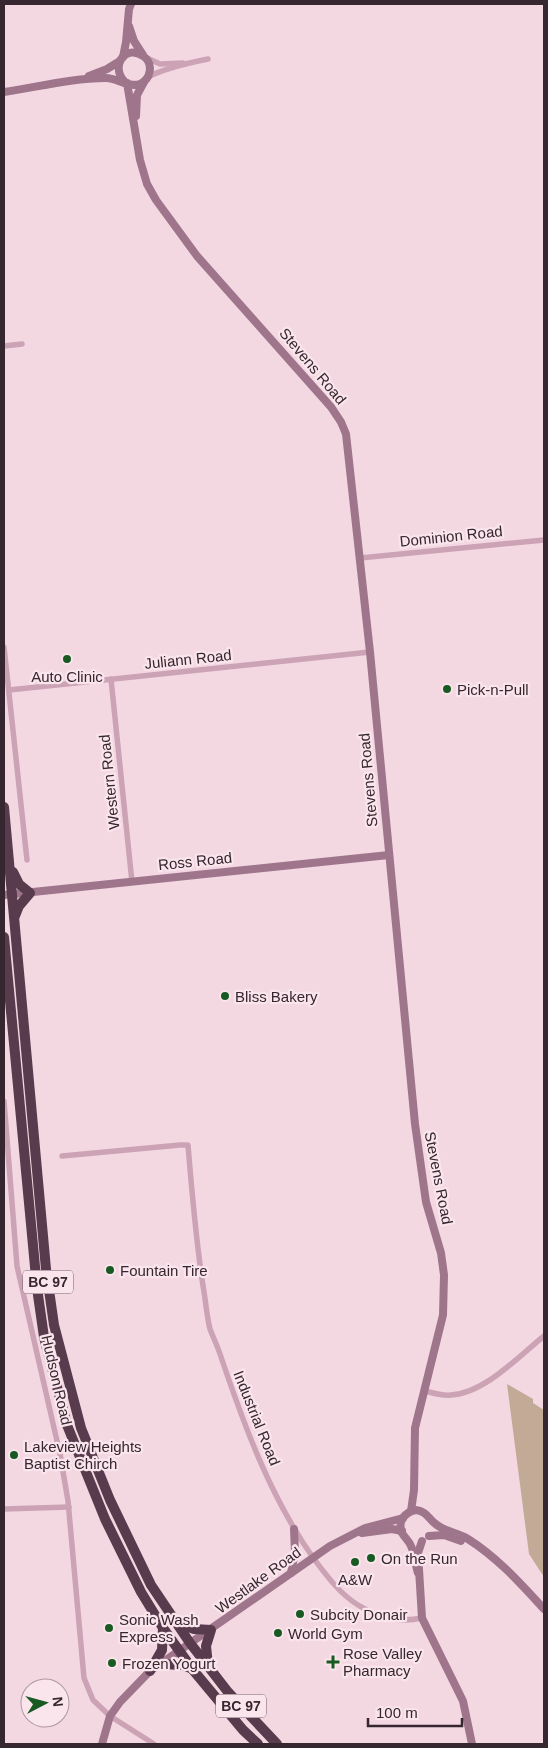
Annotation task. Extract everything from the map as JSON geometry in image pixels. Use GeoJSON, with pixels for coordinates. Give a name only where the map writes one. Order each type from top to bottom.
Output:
{"type":"FeatureCollection","features":[{"type":"Feature","properties":{"kind":"highway","name":"BC 97"},"geometry":{"type":"LineString","coordinates":[[4,807],[10,868],[8,895],[15,917],[46,1269],[54,1324],[80,1428],[110,1500],[151,1585],[190,1643],[228,1692],[277,1744]]}},
{"type":"Feature","properties":{"kind":"highway"},"geometry":{"type":"LineString","coordinates":[[10,868],[19,884],[30,893],[18,906],[15,917]]}},
{"type":"Feature","properties":{"kind":"highway","name":"BC 97"},"geometry":{"type":"LineString","coordinates":[[4,937],[37,1288],[44,1337],[67,1425],[105,1519],[141,1592],[163,1628],[193,1670],[243,1730],[258,1744]]}},
{"type":"Feature","properties":{"kind":"highway"},"geometry":{"type":"LineString","coordinates":[[176,1622],[194,1629],[211,1630],[206,1646],[208,1666]]}},
{"type":"Feature","properties":{"kind":"highway"},"geometry":{"type":"LineString","coordinates":[[150,1672],[162,1650],[163,1628]]}},
{"type":"Feature","properties":{"kind":"highway"},"geometry":{"type":"LineString","coordinates":[[160,1664],[184,1665],[193,1670]]}},
{"type":"Feature","properties":{"kind":"main road"},"geometry":{"type":"LineString","coordinates":[[125,82],[118,72],[131,4]]}},
{"type":"Feature","properties":{"kind":"main road"},"geometry":{"type":"LineString","coordinates":[[4,92],[80,79],[109,78],[134,85],[146,80],[150,68],[134,41],[128,22]]}},
{"type":"Feature","properties":{"kind":"main road"},"geometry":{"type":"LineString","coordinates":[[80,79],[107,70],[133,52],[145,57]]}},
{"type":"Feature","properties":{"kind":"main road","name":"Stevens Road"},"geometry":{"type":"LineString","coordinates":[[136,133],[137,95],[146,80]]}},
{"type":"Feature","properties":{"kind":"main road","name":"Stevens Road"},"geometry":{"type":"LineString","coordinates":[[125,82],[142,168],[147,184],[156,200],[197,256],[325,400],[341,422],[346,434],[370,652],[415,1124],[426,1202],[444,1275],[443,1315],[414,1428],[414,1490],[411,1511]]}},
{"type":"Feature","properties":{"kind":"main road","name":"Ross Road"},"geometry":{"type":"LineString","coordinates":[[8,895],[389,855]]}},
{"type":"Feature","properties":{"kind":"main road","name":"Stevens Road"},"geometry":{"type":"LineString","coordinates":[[414,1490],[421,1510]]}},
{"type":"Feature","properties":{"kind":"main road"},"geometry":{"type":"LineString","coordinates":[[418,1573],[411,1546],[402,1532],[401,1522],[402,1518],[411,1511],[421,1510],[437,1526],[469,1540],[500,1564],[544,1610]]}},
{"type":"Feature","properties":{"kind":"main road","name":"Westlake Road"},"geometry":{"type":"LineString","coordinates":[[179,1651],[313,1557],[342,1539],[365,1528],[402,1518]]}},
{"type":"Feature","properties":{"kind":"main road"},"geometry":{"type":"LineString","coordinates":[[429,1536],[432,1528],[431,1519]]}},
{"type":"Feature","properties":{"kind":"main road"},"geometry":{"type":"LineString","coordinates":[[291,1573],[294,1552],[294,1529]]}},
{"type":"Feature","properties":{"kind":"main road","name":"Westlake Road"},"geometry":{"type":"LineString","coordinates":[[355,1534],[392,1529],[402,1532]]}},
{"type":"Feature","properties":{"kind":"main road"},"geometry":{"type":"LineString","coordinates":[[407,1538],[411,1541],[422,1541],[429,1536],[444,1535],[477,1546]]}},
{"type":"Feature","properties":{"kind":"main road"},"geometry":{"type":"LineString","coordinates":[[422,1541],[418,1553],[422,1618],[463,1701],[472,1744]]}},
{"type":"Feature","properties":{"kind":"main road"},"geometry":{"type":"LineString","coordinates":[[102,1744],[110,1716],[120,1702],[150,1672],[179,1651]]}},
{"type":"Feature","properties":{"kind":"street"},"geometry":{"type":"LineString","coordinates":[[145,57],[160,64],[208,59]]}},
{"type":"Feature","properties":{"kind":"street"},"geometry":{"type":"LineString","coordinates":[[146,80],[154,74],[190,62]]}},
{"type":"Feature","properties":{"kind":"street"},"geometry":{"type":"LineString","coordinates":[[4,346],[22,344]]}},
{"type":"Feature","properties":{"kind":"street","name":"Dominion Road"},"geometry":{"type":"LineString","coordinates":[[360,558],[544,540]]}},
{"type":"Feature","properties":{"kind":"street"},"geometry":{"type":"LineString","coordinates":[[4,647],[27,860]]}},
{"type":"Feature","properties":{"kind":"street","name":"Juliann Road"},"geometry":{"type":"LineString","coordinates":[[10,690],[370,652]]}},
{"type":"Feature","properties":{"kind":"street","name":"Western Road"},"geometry":{"type":"LineString","coordinates":[[111,679],[132,882]]}},
{"type":"Feature","properties":{"kind":"street","name":"Hudson Road"},"geometry":{"type":"LineString","coordinates":[[4,1101],[17,1266],[60,1454],[69,1507],[84,1678],[93,1700],[110,1716],[154,1744]]}},
{"type":"Feature","properties":{"kind":"street","name":"Industrial Road"},"geometry":{"type":"LineString","coordinates":[[62,1156],[188,1145],[199,1262],[210,1329],[254,1448],[294,1529],[313,1557],[340,1590],[356,1605],[391,1620],[408,1621],[422,1618]]}},
{"type":"Feature","properties":{"kind":"street"},"geometry":{"type":"LineString","coordinates":[[425,1391],[450,1396],[462,1394],[476,1388],[497,1374],[544,1336]]}},
{"type":"Feature","properties":{"kind":"street"},"geometry":{"type":"LineString","coordinates":[[4,1509],[69,1507]]}},
{"type":"Feature","properties":{"kind":"shaded area"},"geometry":{"type":"Polygon","coordinates":[[[507,1384],[533,1399],[533,1403],[544,1410],[544,1577],[529,1554],[507,1384]]]}},
{"type":"Feature","properties":{"kind":"place","name":"Auto Clinic"},"geometry":{"type":"Point","coordinates":[67,659]}},
{"type":"Feature","properties":{"kind":"place","name":"Pick-n-Pull"},"geometry":{"type":"Point","coordinates":[447,689]}},
{"type":"Feature","properties":{"kind":"place","name":"Bliss Bakery"},"geometry":{"type":"Point","coordinates":[225,996]}},
{"type":"Feature","properties":{"kind":"place","name":"Fountain Tire"},"geometry":{"type":"Point","coordinates":[110,1270]}},
{"type":"Feature","properties":{"kind":"place","name":"Lakeview Heights Baptist Chirch"},"geometry":{"type":"Point","coordinates":[14,1455]}},
{"type":"Feature","properties":{"kind":"place","name":"On the Run"},"geometry":{"type":"Point","coordinates":[371,1558]}},
{"type":"Feature","properties":{"kind":"place","name":"A&W"},"geometry":{"type":"Point","coordinates":[355,1562]}},
{"type":"Feature","properties":{"kind":"place","name":"Subcity Donair"},"geometry":{"type":"Point","coordinates":[300,1614]}},
{"type":"Feature","properties":{"kind":"place","name":"Sonic Wash Express"},"geometry":{"type":"Point","coordinates":[109,1628]}},
{"type":"Feature","properties":{"kind":"place","name":"World Gym"},"geometry":{"type":"Point","coordinates":[278,1633]}},
{"type":"Feature","properties":{"kind":"place","name":"Rose Valley Pharmacy"},"geometry":{"type":"Point","coordinates":[333,1662]}},
{"type":"Feature","properties":{"kind":"place","name":"Frozen Yogurt"},"geometry":{"type":"Point","coordinates":[112,1663]}}]}
